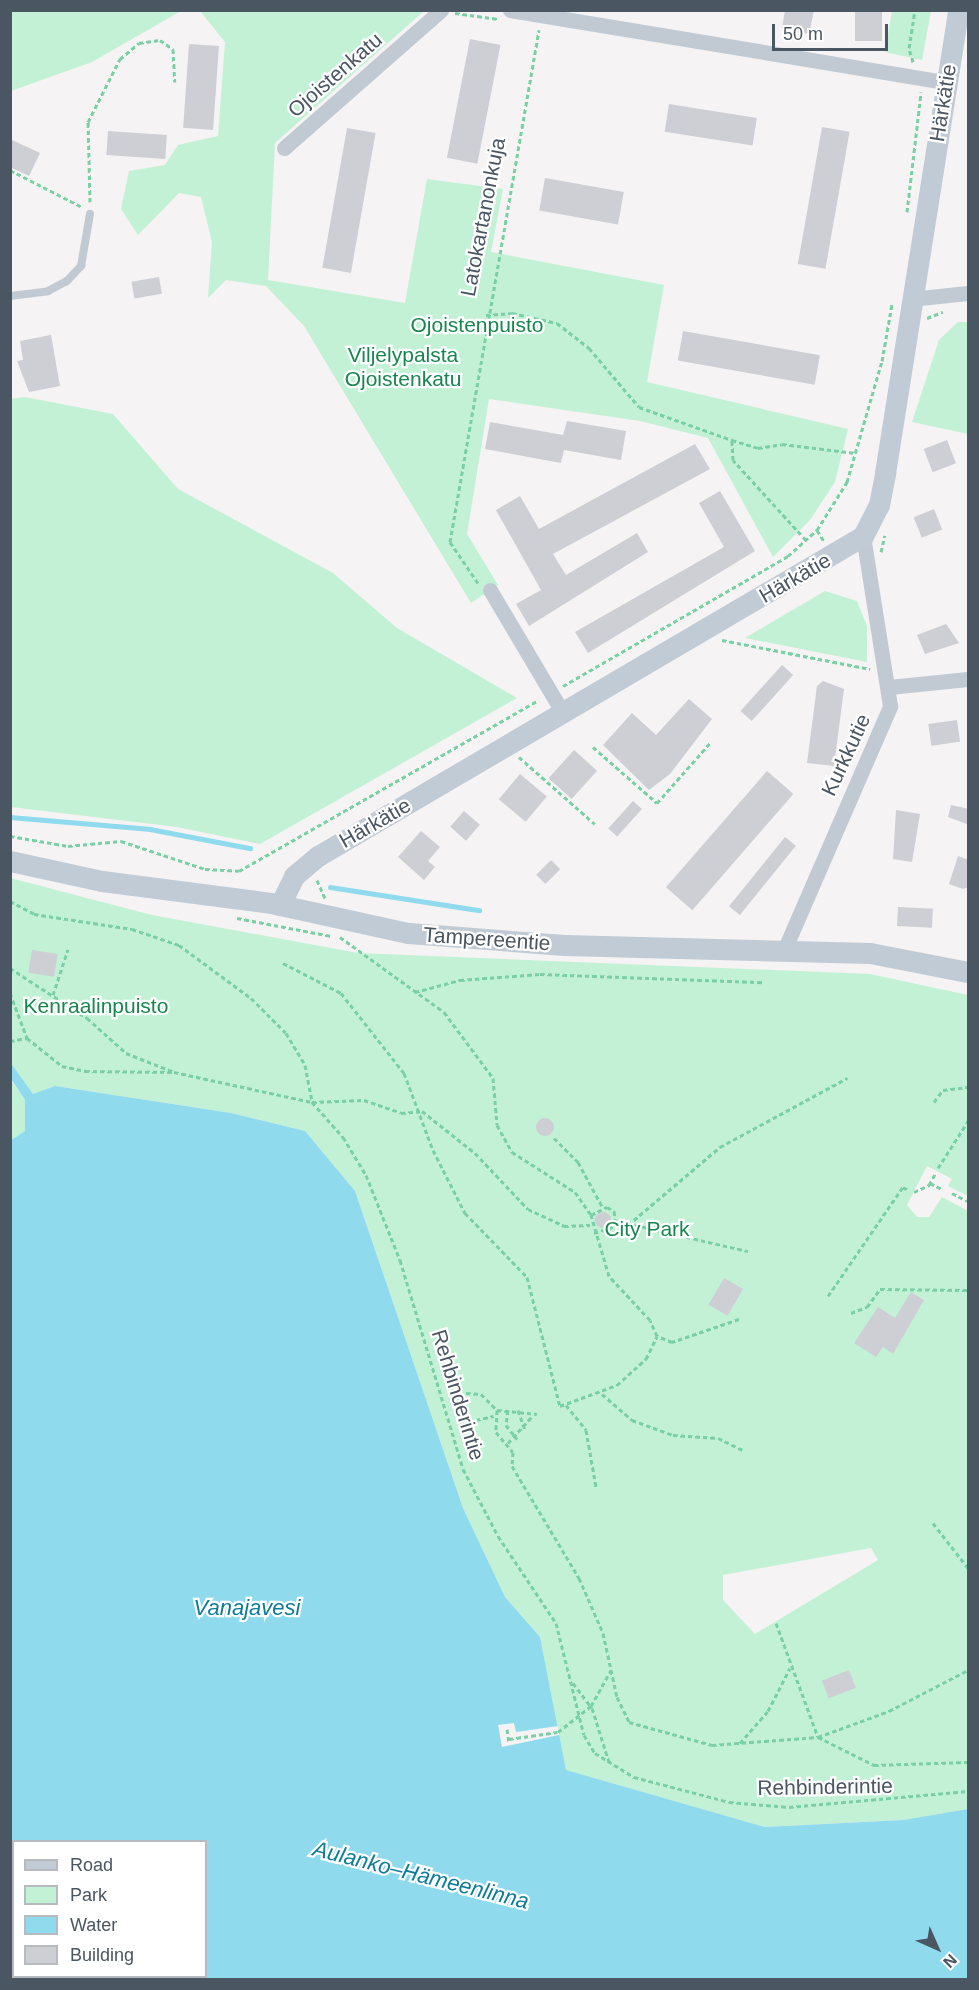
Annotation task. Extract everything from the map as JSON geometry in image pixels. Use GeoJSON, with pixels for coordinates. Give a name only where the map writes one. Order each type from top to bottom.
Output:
{"type":"FeatureCollection","features":[{"type":"Feature","properties":{"kind":"main road","name":"Härkätie"},"geometry":{"type":"LineString","coordinates":[[280,905],[294,876],[318,856],[863,536],[879,505],[902,295],[945,82],[961,21]]}},
{"type":"Feature","properties":{"kind":"main road","name":"Tampereentie"},"geometry":{"type":"LineString","coordinates":[[10,861],[102,881],[280,905],[408,933],[565,945],[785,948],[870,953],[969,972]]}},
{"type":"Feature","properties":{"kind":"street","name":"Ojoistenkatu"},"geometry":{"type":"LineString","coordinates":[[284,148],[441,10]]}},
{"type":"Feature","properties":{"kind":"street"},"geometry":{"type":"LineString","coordinates":[[510,10],[919,72],[945,82]]}},
{"type":"Feature","properties":{"kind":"street"},"geometry":{"type":"LineString","coordinates":[[902,295],[969,293]]}},
{"type":"Feature","properties":{"kind":"street","name":"Kurkkutie"},"geometry":{"type":"LineString","coordinates":[[785,948],[821,855],[884,727],[889,687],[883,670],[863,536]]}},
{"type":"Feature","properties":{"kind":"street"},"geometry":{"type":"LineString","coordinates":[[490,590],[563,713]]}},
{"type":"Feature","properties":{"kind":"street"},"geometry":{"type":"LineString","coordinates":[[889,687],[969,679]]}},
{"type":"Feature","properties":{"kind":"lane"},"geometry":{"type":"LineString","coordinates":[[10,296],[48,291],[67,281],[81,266],[90,214]]}},
{"type":"Feature","properties":{"kind":"path"},"geometry":{"type":"LineString","coordinates":[[906,225],[919,72],[909,48],[915,10]]}},
{"type":"Feature","properties":{"kind":"path","name":"Latokartanonkuja"},"geometry":{"type":"LineString","coordinates":[[490,590],[478,583],[450,542],[486,315],[541,16]]}},
{"type":"Feature","properties":{"kind":"path"},"geometry":{"type":"LineString","coordinates":[[90,214],[88,122],[120,59],[139,43],[160,40],[173,49],[175,82]]}},
{"type":"Feature","properties":{"kind":"path"},"geometry":{"type":"LineString","coordinates":[[10,170],[90,214]]}},
{"type":"Feature","properties":{"kind":"path"},"geometry":{"type":"LineString","coordinates":[[10,836],[68,846],[121,841],[205,869],[238,872],[788,556],[806,540],[835,506],[855,453],[902,295]]}},
{"type":"Feature","properties":{"kind":"path"},"geometry":{"type":"LineString","coordinates":[[486,315],[512,313],[565,328],[639,407],[758,448],[782,444],[855,453]]}},
{"type":"Feature","properties":{"kind":"path"},"geometry":{"type":"LineString","coordinates":[[732,440],[733,460],[806,540]]}},
{"type":"Feature","properties":{"kind":"path"},"geometry":{"type":"LineString","coordinates":[[722,640],[883,670]]}},
{"type":"Feature","properties":{"kind":"path"},"geometry":{"type":"LineString","coordinates":[[593,747],[657,803],[711,742]]}},
{"type":"Feature","properties":{"kind":"path"},"geometry":{"type":"LineString","coordinates":[[507,746],[595,824]]}},
{"type":"Feature","properties":{"kind":"path"},"geometry":{"type":"LineString","coordinates":[[10,901],[34,914],[132,929],[206,961],[297,1046],[312,1102]]}},
{"type":"Feature","properties":{"kind":"path"},"geometry":{"type":"LineString","coordinates":[[340,937],[444,1012],[480,1054],[493,1078],[497,1125],[512,1152],[575,1192],[591,1215],[590,1225],[609,1276],[650,1320],[657,1336],[672,1342],[739,1319]]}},
{"type":"Feature","properties":{"kind":"path"},"geometry":{"type":"LineString","coordinates":[[53,995],[68,949]]}},
{"type":"Feature","properties":{"kind":"path"},"geometry":{"type":"LineString","coordinates":[[283,963],[341,993],[404,1073],[422,1111],[433,1150],[465,1213],[527,1277],[560,1406],[602,1394],[646,1359],[657,1336]]}},
{"type":"Feature","properties":{"kind":"path"},"geometry":{"type":"LineString","coordinates":[[10,968],[53,995],[126,1053],[174,1072],[312,1102],[364,1100],[401,1113],[422,1111],[475,1153],[528,1209],[564,1226],[590,1225]]}},
{"type":"Feature","properties":{"kind":"path"},"geometry":{"type":"LineString","coordinates":[[415,992],[460,980],[540,974],[763,982]]}},
{"type":"Feature","properties":{"kind":"path"},"geometry":{"type":"LineString","coordinates":[[10,993],[27,1038],[62,1066],[99,1073],[174,1072]]}},
{"type":"Feature","properties":{"kind":"path"},"geometry":{"type":"LineString","coordinates":[[10,1041],[27,1038]]}},
{"type":"Feature","properties":{"kind":"path"},"geometry":{"type":"LineString","coordinates":[[626,1226],[720,1147],[847,1078]]}},
{"type":"Feature","properties":{"kind":"path"},"geometry":{"type":"LineString","coordinates":[[934,1102],[943,1090],[969,1087]]}},
{"type":"Feature","properties":{"kind":"path","name":"Rehbinderintie"},"geometry":{"type":"LineString","coordinates":[[312,1102],[344,1137],[366,1175],[400,1260],[463,1469],[498,1536],[556,1623],[588,1744],[611,1766],[689,1794],[789,1807],[969,1791]]}},
{"type":"Feature","properties":{"kind":"path"},"geometry":{"type":"LineString","coordinates":[[938,1168],[969,1121]]}},
{"type":"Feature","properties":{"kind":"path"},"geometry":{"type":"LineString","coordinates":[[555,1138],[578,1162],[603,1208]]}},
{"type":"Feature","properties":{"kind":"path"},"geometry":{"type":"LineString","coordinates":[[914,1192],[930,1183],[935,1174]]}},
{"type":"Feature","properties":{"kind":"path"},"geometry":{"type":"LineString","coordinates":[[930,1183],[942,1189]]}},
{"type":"Feature","properties":{"kind":"path"},"geometry":{"type":"LineString","coordinates":[[828,1296],[903,1187],[908,1190]]}},
{"type":"Feature","properties":{"kind":"path"},"geometry":{"type":"LineString","coordinates":[[952,1193],[967,1202]]}},
{"type":"Feature","properties":{"kind":"path"},"geometry":{"type":"LineString","coordinates":[[591,1215],[603,1208],[614,1211],[616,1226]]}},
{"type":"Feature","properties":{"kind":"path"},"geometry":{"type":"LineString","coordinates":[[594,1233],[616,1226],[626,1226],[748,1251]]}},
{"type":"Feature","properties":{"kind":"path"},"geometry":{"type":"LineString","coordinates":[[851,1313],[867,1307],[880,1289],[969,1290]]}},
{"type":"Feature","properties":{"kind":"path"},"geometry":{"type":"LineString","coordinates":[[466,1393],[481,1395],[497,1410],[518,1410],[535,1415],[525,1430],[508,1443]]}},
{"type":"Feature","properties":{"kind":"path"},"geometry":{"type":"LineString","coordinates":[[602,1394],[632,1420],[673,1436],[718,1438],[745,1451]]}},
{"type":"Feature","properties":{"kind":"path"},"geometry":{"type":"LineString","coordinates":[[566,1405],[586,1430],[596,1487]]}},
{"type":"Feature","properties":{"kind":"path"},"geometry":{"type":"LineString","coordinates":[[497,1410],[494,1416],[496,1432],[508,1443],[512,1466],[579,1578],[629,1722],[688,1741],[740,1743],[818,1737],[889,1711],[969,1670]]}},
{"type":"Feature","properties":{"kind":"path"},"geometry":{"type":"LineString","coordinates":[[507,1410],[506,1425],[517,1438]]}},
{"type":"Feature","properties":{"kind":"path"},"geometry":{"type":"LineString","coordinates":[[518,1410],[525,1430]]}},
{"type":"Feature","properties":{"kind":"path"},"geometry":{"type":"LineString","coordinates":[[476,1420],[494,1416]]}},
{"type":"Feature","properties":{"kind":"path"},"geometry":{"type":"LineString","coordinates":[[933,1523],[969,1568]]}},
{"type":"Feature","properties":{"kind":"path"},"geometry":{"type":"LineString","coordinates":[[776,1623],[818,1737],[874,1765],[969,1762]]}},
{"type":"Feature","properties":{"kind":"path"},"geometry":{"type":"LineString","coordinates":[[740,1743],[768,1711],[790,1666]]}},
{"type":"Feature","properties":{"kind":"path"},"geometry":{"type":"LineString","coordinates":[[507,1729],[509,1741],[558,1732],[581,1717],[591,1706],[612,1669]]}},
{"type":"Feature","properties":{"kind":"path"},"geometry":{"type":"LineString","coordinates":[[571,1681],[591,1706],[611,1766]]}},
{"type":"Feature","properties":{"kind":"green space"},"geometry":{"type":"Polygon","coordinates":[[[11,10],[181,11],[92,62],[11,91],[11,10]]]}},
{"type":"Feature","properties":{"kind":"green space","name":"Ojoistenpuisto"},"geometry":{"type":"Polygon","coordinates":[[[200,11],[424,11],[275,143],[268,280],[405,303],[427,179],[503,189],[491,252],[664,285],[647,382],[848,429],[835,482],[810,520],[773,557],[708,438],[640,421],[489,399],[467,534],[498,585],[471,603],[304,326],[266,286],[226,280],[208,298],[212,242],[201,197],[179,193],[138,235],[121,209],[129,171],[165,165],[178,145],[218,136],[225,42],[200,11]]]}},
{"type":"Feature","properties":{"kind":"green space"},"geometry":{"type":"Polygon","coordinates":[[[892,11],[931,11],[922,60],[885,52],[892,11]]]}},
{"type":"Feature","properties":{"kind":"green space"},"geometry":{"type":"Polygon","coordinates":[[[958,322],[968,322],[968,434],[912,422],[939,340],[958,322]]]}},
{"type":"Feature","properties":{"kind":"green space"},"geometry":{"type":"Polygon","coordinates":[[[25,397],[113,414],[178,489],[333,573],[397,628],[517,698],[260,844],[177,827],[11,807],[10,399],[25,397]]]}},
{"type":"Feature","properties":{"kind":"green space"},"geometry":{"type":"Polygon","coordinates":[[[825,591],[857,601],[867,626],[867,662],[745,638],[825,591]]]}},
{"type":"Feature","properties":{"kind":"green space","name":"City Park"},"geometry":{"type":"Polygon","coordinates":[[[10,878],[152,915],[358,953],[870,974],[968,995],[968,1196],[948,1186],[952,1179],[927,1166],[907,1205],[917,1217],[929,1217],[942,1197],[968,1211],[968,1809],[903,1820],[765,1827],[565,1770],[540,1637],[505,1597],[463,1508],[355,1191],[305,1131],[231,1113],[55,1086],[34,1094],[24,1087],[11,1062],[10,878]],[[871,1548],[723,1575],[723,1600],[755,1634],[878,1560],[871,1548]]]}},
{"type":"Feature","properties":{"kind":"green space","name":"Kenraalinpuisto"},"geometry":{"type":"Polygon","coordinates":[[[10,1079],[25,1100],[25,1131],[11,1141],[10,1079]]]}},
{"type":"Feature","properties":{"kind":"water","name":"Vanajavesi"},"geometry":{"type":"Polygon","coordinates":[[[10,1062],[33,1094],[55,1086],[231,1113],[305,1131],[355,1191],[463,1508],[505,1597],[540,1637],[566,1770],[765,1827],[903,1820],[968,1809],[968,1979],[11,1979],[10,1141],[25,1131],[25,1100],[11,1079],[10,1062]]]}},
{"type":"Feature","properties":{"kind":"pier"},"geometry":{"type":"Polygon","coordinates":[[[514,1723],[516,1732],[558,1726],[559,1735],[502,1747],[498,1725],[514,1723]]]}},
{"type":"Feature","properties":{"kind":"building"},"geometry":{"type":"Polygon","coordinates":[[[785,10],[814,10],[809,34],[782,28],[785,10]]]}},
{"type":"Feature","properties":{"kind":"building"},"geometry":{"type":"Polygon","coordinates":[[[855,10],[882,10],[882,41],[855,41],[855,10]]]}},
{"type":"Feature","properties":{"kind":"building"},"geometry":{"type":"Polygon","coordinates":[[[470,39],[500,45],[477,164],[447,158],[470,39]]]}},
{"type":"Feature","properties":{"kind":"building"},"geometry":{"type":"Polygon","coordinates":[[[189,44],[219,46],[213,130],[183,128],[189,44]]]}},
{"type":"Feature","properties":{"kind":"building"},"geometry":{"type":"Polygon","coordinates":[[[669,104],[757,118],[753,146],[665,132],[669,104]]]}},
{"type":"Feature","properties":{"kind":"building"},"geometry":{"type":"Polygon","coordinates":[[[822,127],[850,132],[825,269],[798,264],[822,127]]]}},
{"type":"Feature","properties":{"kind":"building"},"geometry":{"type":"Polygon","coordinates":[[[347,128],[376,133],[351,273],[322,268],[347,128]]]}},
{"type":"Feature","properties":{"kind":"building"},"geometry":{"type":"Polygon","coordinates":[[[108,131],[167,135],[165,159],[106,155],[108,131]]]}},
{"type":"Feature","properties":{"kind":"building"},"geometry":{"type":"Polygon","coordinates":[[[10,139],[40,153],[29,176],[10,167],[10,139]]]}},
{"type":"Feature","properties":{"kind":"building"},"geometry":{"type":"Polygon","coordinates":[[[545,178],[624,192],[618,224],[539,210],[545,178]]]}},
{"type":"Feature","properties":{"kind":"building"},"geometry":{"type":"Polygon","coordinates":[[[159,277],[162,294],[134,299],[131,282],[159,277]]]}},
{"type":"Feature","properties":{"kind":"building"},"geometry":{"type":"Polygon","coordinates":[[[683,331],[820,355],[815,385],[678,361],[683,331]]]}},
{"type":"Feature","properties":{"kind":"building"},"geometry":{"type":"Polygon","coordinates":[[[51,335],[60,386],[29,392],[17,361],[23,360],[20,341],[51,335]]]}},
{"type":"Feature","properties":{"kind":"building"},"geometry":{"type":"Polygon","coordinates":[[[567,421],[626,431],[621,460],[564,450],[561,463],[485,449],[490,422],[563,435],[567,421]]]}},
{"type":"Feature","properties":{"kind":"building"},"geometry":{"type":"Polygon","coordinates":[[[947,440],[956,463],[933,472],[924,449],[947,440]]]}},
{"type":"Feature","properties":{"kind":"building"},"geometry":{"type":"Polygon","coordinates":[[[695,444],[710,469],[553,554],[566,575],[637,533],[648,552],[529,626],[516,604],[541,590],[496,510],[520,496],[539,529],[695,444]]]}},
{"type":"Feature","properties":{"kind":"building"},"geometry":{"type":"Polygon","coordinates":[[[720,491],[755,551],[588,653],[575,632],[724,547],[699,503],[720,491]]]}},
{"type":"Feature","properties":{"kind":"building"},"geometry":{"type":"Polygon","coordinates":[[[934,509],[942,529],[922,538],[914,517],[934,509]]]}},
{"type":"Feature","properties":{"kind":"building"},"geometry":{"type":"Polygon","coordinates":[[[946,624],[959,643],[925,654],[917,635],[946,624]]]}},
{"type":"Feature","properties":{"kind":"building"},"geometry":{"type":"Polygon","coordinates":[[[782,665],[793,675],[752,721],[741,711],[782,665]]]}},
{"type":"Feature","properties":{"kind":"building"},"geometry":{"type":"Polygon","coordinates":[[[823,681],[844,689],[834,766],[807,763],[817,686],[823,681]]]}},
{"type":"Feature","properties":{"kind":"building"},"geometry":{"type":"Polygon","coordinates":[[[689,699],[712,719],[670,774],[649,790],[603,745],[632,713],[656,735],[689,699]]]}},
{"type":"Feature","properties":{"kind":"building"},"geometry":{"type":"Polygon","coordinates":[[[957,720],[960,742],[931,746],[928,724],[957,720]]]}},
{"type":"Feature","properties":{"kind":"building"},"geometry":{"type":"Polygon","coordinates":[[[574,750],[597,771],[572,799],[549,778],[574,750]]]}},
{"type":"Feature","properties":{"kind":"building"},"geometry":{"type":"Polygon","coordinates":[[[767,771],[793,794],[692,910],[666,887],[767,771]]]}},
{"type":"Feature","properties":{"kind":"building"},"geometry":{"type":"Polygon","coordinates":[[[520,774],[547,796],[526,822],[499,799],[520,774]]]}},
{"type":"Feature","properties":{"kind":"building"},"geometry":{"type":"Polygon","coordinates":[[[633,801],[642,809],[617,837],[608,828],[633,801]]]}},
{"type":"Feature","properties":{"kind":"building"},"geometry":{"type":"Polygon","coordinates":[[[951,805],[969,809],[969,825],[948,817],[951,805]]]}},
{"type":"Feature","properties":{"kind":"building"},"geometry":{"type":"Polygon","coordinates":[[[896,810],[920,814],[912,862],[893,859],[896,810]]]}},
{"type":"Feature","properties":{"kind":"building"},"geometry":{"type":"Polygon","coordinates":[[[464,811],[480,825],[466,841],[450,827],[464,811]]]}},
{"type":"Feature","properties":{"kind":"building"},"geometry":{"type":"Polygon","coordinates":[[[421,831],[440,847],[428,861],[435,867],[424,880],[398,857],[421,831]]]}},
{"type":"Feature","properties":{"kind":"building"},"geometry":{"type":"Polygon","coordinates":[[[785,837],[796,846],[740,915],[729,906],[785,837]]]}},
{"type":"Feature","properties":{"kind":"building"},"geometry":{"type":"Polygon","coordinates":[[[958,856],[969,860],[969,887],[963,889],[949,884],[958,856]]]}},
{"type":"Feature","properties":{"kind":"building"},"geometry":{"type":"Polygon","coordinates":[[[551,860],[560,869],[545,884],[536,875],[551,860]]]}},
{"type":"Feature","properties":{"kind":"building"},"geometry":{"type":"Polygon","coordinates":[[[898,907],[933,909],[932,928],[897,926],[898,907]]]}},
{"type":"Feature","properties":{"kind":"building"},"geometry":{"type":"Polygon","coordinates":[[[32,950],[58,954],[54,977],[28,973],[32,950]]]}},
{"type":"Feature","properties":{"kind":"building"},"geometry":{"type":"Polygon","coordinates":[[[545,1118],[551,1121],[554,1127],[551,1133],[545,1136],[539,1133],[536,1127],[539,1121],[545,1118]]]}},
{"type":"Feature","properties":{"kind":"building"},"geometry":{"type":"Polygon","coordinates":[[[600,1212],[606,1212],[611,1220],[609,1226],[600,1228],[595,1223],[595,1217],[600,1212]]]}},
{"type":"Feature","properties":{"kind":"building"},"geometry":{"type":"Polygon","coordinates":[[[724,1278],[743,1289],[728,1316],[708,1305],[724,1278]]]}},
{"type":"Feature","properties":{"kind":"building"},"geometry":{"type":"Polygon","coordinates":[[[911,1292],[924,1300],[893,1354],[883,1347],[876,1357],[854,1343],[878,1307],[895,1318],[911,1292]]]}},
{"type":"Feature","properties":{"kind":"building"},"geometry":{"type":"Polygon","coordinates":[[[849,1670],[856,1688],[829,1698],[822,1680],[849,1670]]]}},
{"type":"Feature","properties":{"kind":"waterway"},"geometry":{"type":"LineString","coordinates":[[10,817],[150,829],[250,848]]}},
{"type":"Feature","properties":{"kind":"waterway"},"geometry":{"type":"LineString","coordinates":[[330,887],[479,910]]}},
{"type":"Feature","properties":{"kind":"park label","name":"Viljelypalsta Ojoistenkatu"},"geometry":{"type":"Point","coordinates":[403,367]}},
{"type":"Feature","properties":{"kind":"water label","name":"Aulanko–Hämeenlinna"},"geometry":{"type":"Point","coordinates":[421,1875]}}]}
